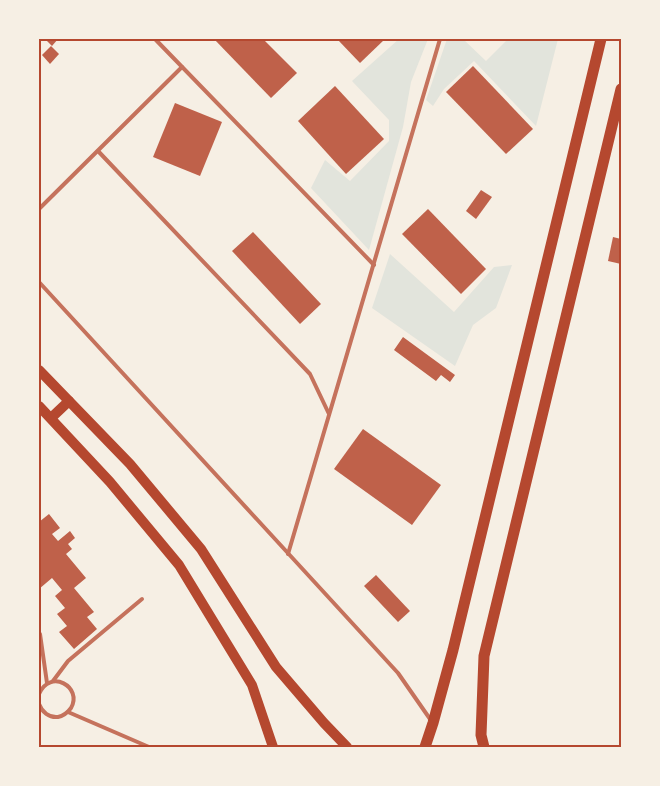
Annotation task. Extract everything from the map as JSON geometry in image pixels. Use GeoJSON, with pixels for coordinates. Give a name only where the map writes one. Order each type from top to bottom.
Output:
{"type":"FeatureCollection","features":[{"type":"Feature","properties":{"kind":"main road"},"geometry":{"type":"LineString","coordinates":[[425,747],[453,650],[601,39]]}},
{"type":"Feature","properties":{"kind":"main road"},"geometry":{"type":"LineString","coordinates":[[484,747],[481,735],[484,656],[621,89]]}},
{"type":"Feature","properties":{"kind":"main road"},"geometry":{"type":"LineString","coordinates":[[39,370],[130,464],[201,549],[276,668],[347,747]]}},
{"type":"Feature","properties":{"kind":"main road"},"geometry":{"type":"LineString","coordinates":[[50,418],[69,402]]}},
{"type":"Feature","properties":{"kind":"main road"},"geometry":{"type":"LineString","coordinates":[[39,406],[110,482],[179,565],[252,685],[273,747]]}},
{"type":"Feature","properties":{"kind":"lane"},"geometry":{"type":"LineString","coordinates":[[155,39],[374,265]]}},
{"type":"Feature","properties":{"kind":"lane"},"geometry":{"type":"LineString","coordinates":[[288,554],[440,39]]}},
{"type":"Feature","properties":{"kind":"lane"},"geometry":{"type":"LineString","coordinates":[[39,209],[182,67]]}},
{"type":"Feature","properties":{"kind":"lane"},"geometry":{"type":"LineString","coordinates":[[98,151],[310,374],[329,415]]}},
{"type":"Feature","properties":{"kind":"lane"},"geometry":{"type":"LineString","coordinates":[[39,282],[398,673],[433,723]]}},
{"type":"Feature","properties":{"kind":"lane"},"geometry":{"type":"LineString","coordinates":[[53,681],[68,660],[142,598]]}},
{"type":"Feature","properties":{"kind":"lane"},"geometry":{"type":"LineString","coordinates":[[40,634],[47,683]]}},
{"type":"Feature","properties":{"kind":"lane"},"geometry":{"type":"LineString","coordinates":[[39,694],[42,687],[47,683],[53,681],[64,683],[72,691],[73,702],[68,712],[57,717],[41,710],[39,704]]}},
{"type":"Feature","properties":{"kind":"lane"},"geometry":{"type":"LineString","coordinates":[[68,712],[149,747]]}},
{"type":"Feature","properties":{"kind":"shaded area"},"geometry":{"type":"Polygon","coordinates":[[[399,39],[428,39],[411,82],[403,127],[369,250],[311,188],[325,160],[350,181],[389,141],[389,120],[352,81],[399,39]]]}},
{"type":"Feature","properties":{"kind":"shaded area"},"geometry":{"type":"Polygon","coordinates":[[[447,39],[463,39],[486,61],[508,39],[558,39],[536,126],[474,61],[444,89],[433,106],[426,100],[447,39]]]}},
{"type":"Feature","properties":{"kind":"shaded area"},"geometry":{"type":"Polygon","coordinates":[[[390,254],[454,312],[494,267],[512,265],[496,308],[473,325],[455,366],[372,308],[390,254]]]}},
{"type":"Feature","properties":{"kind":"building"},"geometry":{"type":"Polygon","coordinates":[[[45,39],[58,39],[52,46],[45,39]]]}},
{"type":"Feature","properties":{"kind":"building"},"geometry":{"type":"Polygon","coordinates":[[[214,39],[263,39],[297,73],[271,98],[214,39]]]}},
{"type":"Feature","properties":{"kind":"building"},"geometry":{"type":"Polygon","coordinates":[[[339,39],[385,39],[360,63],[339,39]]]}},
{"type":"Feature","properties":{"kind":"building"},"geometry":{"type":"Polygon","coordinates":[[[51,46],[59,54],[50,64],[42,55],[51,46]]]}},
{"type":"Feature","properties":{"kind":"building"},"geometry":{"type":"Polygon","coordinates":[[[473,66],[533,129],[506,154],[446,92],[473,66]]]}},
{"type":"Feature","properties":{"kind":"building"},"geometry":{"type":"Polygon","coordinates":[[[335,86],[384,139],[346,174],[298,121],[335,86]]]}},
{"type":"Feature","properties":{"kind":"building"},"geometry":{"type":"Polygon","coordinates":[[[175,103],[222,122],[200,176],[153,157],[175,103]]]}},
{"type":"Feature","properties":{"kind":"building"},"geometry":{"type":"Polygon","coordinates":[[[481,190],[492,197],[476,219],[466,211],[481,190]]]}},
{"type":"Feature","properties":{"kind":"building"},"geometry":{"type":"Polygon","coordinates":[[[428,209],[486,269],[461,294],[402,234],[428,209]]]}},
{"type":"Feature","properties":{"kind":"building"},"geometry":{"type":"Polygon","coordinates":[[[253,232],[321,304],[300,324],[232,251],[253,232]]]}},
{"type":"Feature","properties":{"kind":"building"},"geometry":{"type":"Polygon","coordinates":[[[613,237],[621,239],[621,264],[608,261],[613,237]]]}},
{"type":"Feature","properties":{"kind":"building"},"geometry":{"type":"Polygon","coordinates":[[[403,337],[455,375],[450,382],[441,375],[436,381],[394,350],[403,337]]]}},
{"type":"Feature","properties":{"kind":"building"},"geometry":{"type":"Polygon","coordinates":[[[363,429],[441,485],[412,525],[334,469],[363,429]]]}},
{"type":"Feature","properties":{"kind":"building"},"geometry":{"type":"Polygon","coordinates":[[[49,514],[60,528],[52,534],[58,541],[70,531],[75,538],[68,544],[72,549],[66,554],[86,578],[74,588],[94,612],[87,617],[97,629],[74,649],[59,632],[67,626],[57,614],[65,608],[55,596],[62,590],[52,578],[39,589],[39,522],[49,514]]]}},
{"type":"Feature","properties":{"kind":"building"},"geometry":{"type":"Polygon","coordinates":[[[376,575],[410,611],[398,622],[364,586],[376,575]]]}}]}
